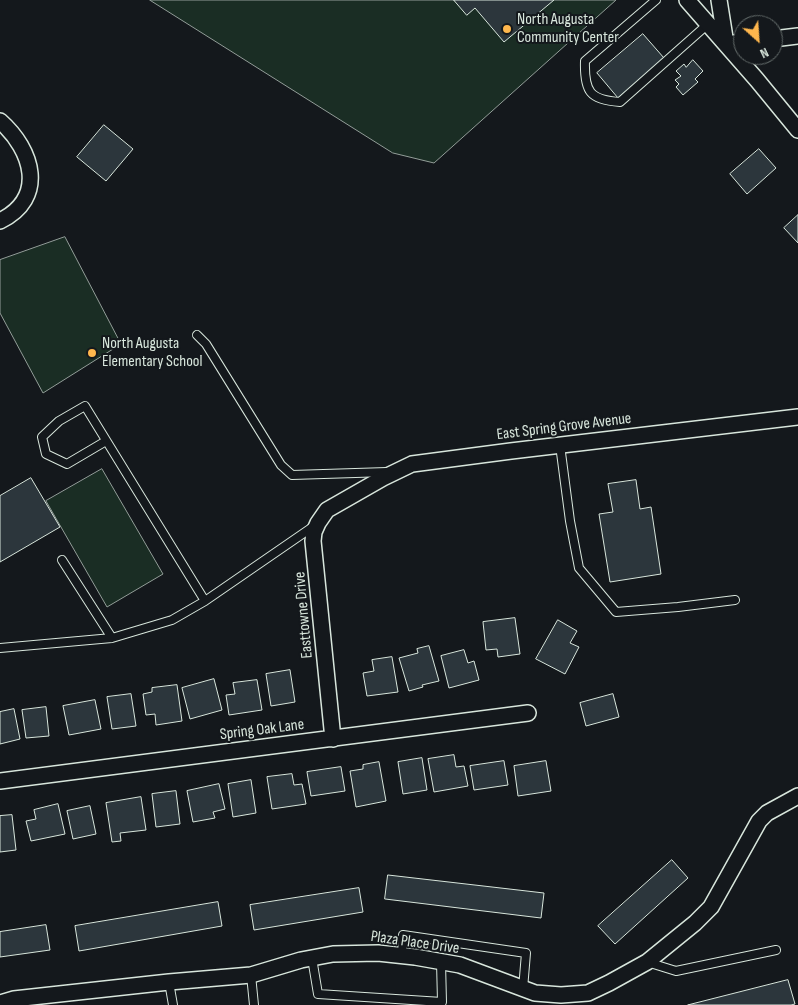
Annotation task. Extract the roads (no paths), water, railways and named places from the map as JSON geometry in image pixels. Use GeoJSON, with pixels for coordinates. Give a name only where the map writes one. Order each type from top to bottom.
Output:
{"type":"FeatureCollection","features":[{"type":"Feature","properties":{"kind":"street"},"geometry":{"type":"LineString","coordinates":[[687,0],[798,130]]}},
{"type":"Feature","properties":{"kind":"street"},"geometry":{"type":"LineString","coordinates":[[719,0],[726,44]]}},
{"type":"Feature","properties":{"kind":"street"},"geometry":{"type":"LineString","coordinates":[[783,38],[798,36]]}},
{"type":"Feature","properties":{"kind":"street"},"geometry":{"type":"LineString","coordinates":[[726,44],[733,43]]}},
{"type":"Feature","properties":{"kind":"street"},"geometry":{"type":"LineString","coordinates":[[0,121],[20,143],[27,158],[30,174],[28,190],[23,204],[0,221]]}},
{"type":"Feature","properties":{"kind":"street","name":"East Spring Grove Avenue"},"geometry":{"type":"LineString","coordinates":[[318,523],[327,510],[412,464],[798,417]]}},
{"type":"Feature","properties":{"kind":"street","name":"Easttowne Drive"},"geometry":{"type":"LineString","coordinates":[[318,523],[314,532],[314,542],[333,738]]}},
{"type":"Feature","properties":{"kind":"street","name":"Spring Oak Lane"},"geometry":{"type":"LineString","coordinates":[[0,781],[528,713]]}},
{"type":"Feature","properties":{"kind":"street","name":"Plaza Place Drive"},"geometry":{"type":"LineString","coordinates":[[0,1003],[14,999],[251,975],[333,954],[378,952],[460,965],[535,993],[561,995],[588,993],[647,962],[695,923],[711,907],[759,821],[767,814],[798,796]]}},
{"type":"Feature","properties":{"kind":"lane"},"geometry":{"type":"LineString","coordinates":[[656,0],[585,61],[584,76],[590,93],[603,101],[620,102],[708,24]]}},
{"type":"Feature","properties":{"kind":"lane"},"geometry":{"type":"LineString","coordinates":[[197,335],[206,344],[281,465],[292,475],[397,472]]}},
{"type":"Feature","properties":{"kind":"lane"},"geometry":{"type":"LineString","coordinates":[[106,441],[67,464],[46,454],[42,437],[59,421],[85,406],[205,600]]}},
{"type":"Feature","properties":{"kind":"lane"},"geometry":{"type":"LineString","coordinates":[[560,445],[570,522],[579,568],[616,612],[736,600]]}},
{"type":"Feature","properties":{"kind":"lane"},"geometry":{"type":"LineString","coordinates":[[0,648],[112,638],[172,620],[205,600],[318,523]]}},
{"type":"Feature","properties":{"kind":"lane"},"geometry":{"type":"LineString","coordinates":[[62,560],[112,638]]}},
{"type":"Feature","properties":{"kind":"lane"},"geometry":{"type":"LineString","coordinates":[[402,955],[403,935],[526,953],[523,989]]}},
{"type":"Feature","properties":{"kind":"lane"},"geometry":{"type":"LineString","coordinates":[[647,962],[676,971],[776,950]]}},
{"type":"Feature","properties":{"kind":"lane"},"geometry":{"type":"LineString","coordinates":[[312,958],[318,994],[442,1002],[441,962]]}},
{"type":"Feature","properties":{"kind":"lane"},"geometry":{"type":"LineString","coordinates":[[251,975],[254,1005]]}},
{"type":"Feature","properties":{"kind":"lane"},"geometry":{"type":"LineString","coordinates":[[169,982],[173,1005]]}},
{"type":"Feature","properties":{"kind":"place","name":"North Augusta Community Center"},"geometry":{"type":"Point","coordinates":[507,29]}},
{"type":"Feature","properties":{"kind":"place","name":"North Augusta Elementary School"},"geometry":{"type":"Point","coordinates":[92,353]}}]}
